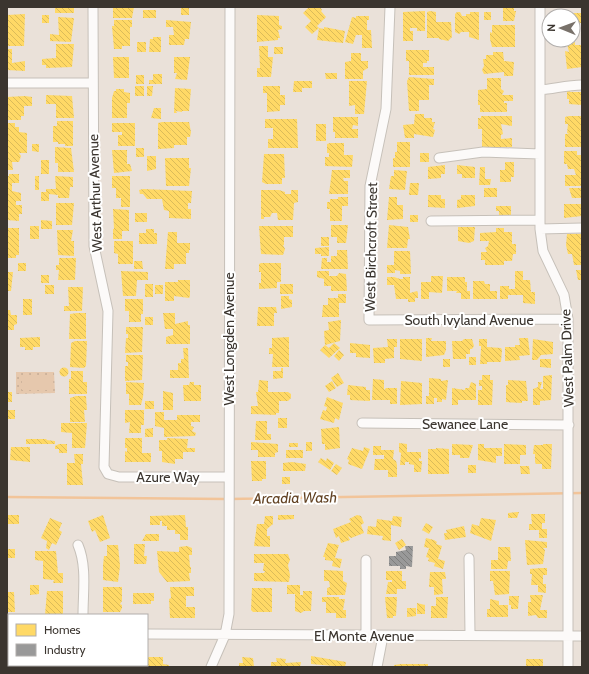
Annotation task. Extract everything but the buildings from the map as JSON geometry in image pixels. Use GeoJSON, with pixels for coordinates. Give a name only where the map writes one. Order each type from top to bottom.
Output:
{"type":"FeatureCollection","features":[{"type":"Feature","properties":{"kind":"street","name":"West Arthur Avenue"},"geometry":{"type":"LineString","coordinates":[[93,7],[94,246],[108,311],[104,467],[108,474]]}},
{"type":"Feature","properties":{"kind":"street","name":"West Longden Avenue"},"geometry":{"type":"LineString","coordinates":[[211,667],[225,635],[229,614],[228,477],[230,7]]}},
{"type":"Feature","properties":{"kind":"street","name":"West Birchcroft Street"},"geometry":{"type":"LineString","coordinates":[[369,320],[370,186],[386,109],[390,7]]}},
{"type":"Feature","properties":{"kind":"street","name":"West Palm Drive"},"geometry":{"type":"LineString","coordinates":[[540,7],[540,224],[543,250],[564,294],[568,319],[568,667]]}},
{"type":"Feature","properties":{"kind":"street"},"geometry":{"type":"LineString","coordinates":[[7,83],[93,83]]}},
{"type":"Feature","properties":{"kind":"street"},"geometry":{"type":"LineString","coordinates":[[540,90],[567,85],[582,85]]}},
{"type":"Feature","properties":{"kind":"street"},"geometry":{"type":"LineString","coordinates":[[439,158],[483,152],[540,154]]}},
{"type":"Feature","properties":{"kind":"street"},"geometry":{"type":"LineString","coordinates":[[431,221],[540,224],[582,228]]}},
{"type":"Feature","properties":{"kind":"street","name":"South Ivyland Avenue"},"geometry":{"type":"LineString","coordinates":[[369,320],[568,319]]}},
{"type":"Feature","properties":{"kind":"street","name":"Sewanee Lane"},"geometry":{"type":"LineString","coordinates":[[362,423],[569,425]]}},
{"type":"Feature","properties":{"kind":"street","name":"Azure Way"},"geometry":{"type":"LineString","coordinates":[[108,474],[119,477],[228,477]]}},
{"type":"Feature","properties":{"kind":"street"},"geometry":{"type":"LineString","coordinates":[[78,545],[82,554],[83,565],[83,614]]}},
{"type":"Feature","properties":{"kind":"street"},"geometry":{"type":"LineString","coordinates":[[469,558],[470,635]]}},
{"type":"Feature","properties":{"kind":"street"},"geometry":{"type":"LineString","coordinates":[[366,560],[366,636]]}},
{"type":"Feature","properties":{"kind":"street","name":"El Monte Avenue"},"geometry":{"type":"LineString","coordinates":[[148,634],[582,636]]}},
{"type":"Feature","properties":{"kind":"street"},"geometry":{"type":"LineString","coordinates":[[377,667],[383,636]]}},
{"type":"Feature","properties":{"kind":"shaded area"},"geometry":{"type":"Polygon","coordinates":[[[16,372],[54,372],[55,393],[16,394],[16,372]]]}},
{"type":"Feature","properties":{"kind":"shaded area"},"geometry":{"type":"Polygon","coordinates":[[[22,376],[51,376],[51,390],[22,390],[22,376]]]}},
{"type":"Feature","properties":{"kind":"waterway","name":"Arcadia Wash"},"geometry":{"type":"LineString","coordinates":[[231,499],[582,493]]}},
{"type":"Feature","properties":{"kind":"waterway","name":"Arcadia Wash"},"geometry":{"type":"LineString","coordinates":[[7,497],[226,499]]}}]}
